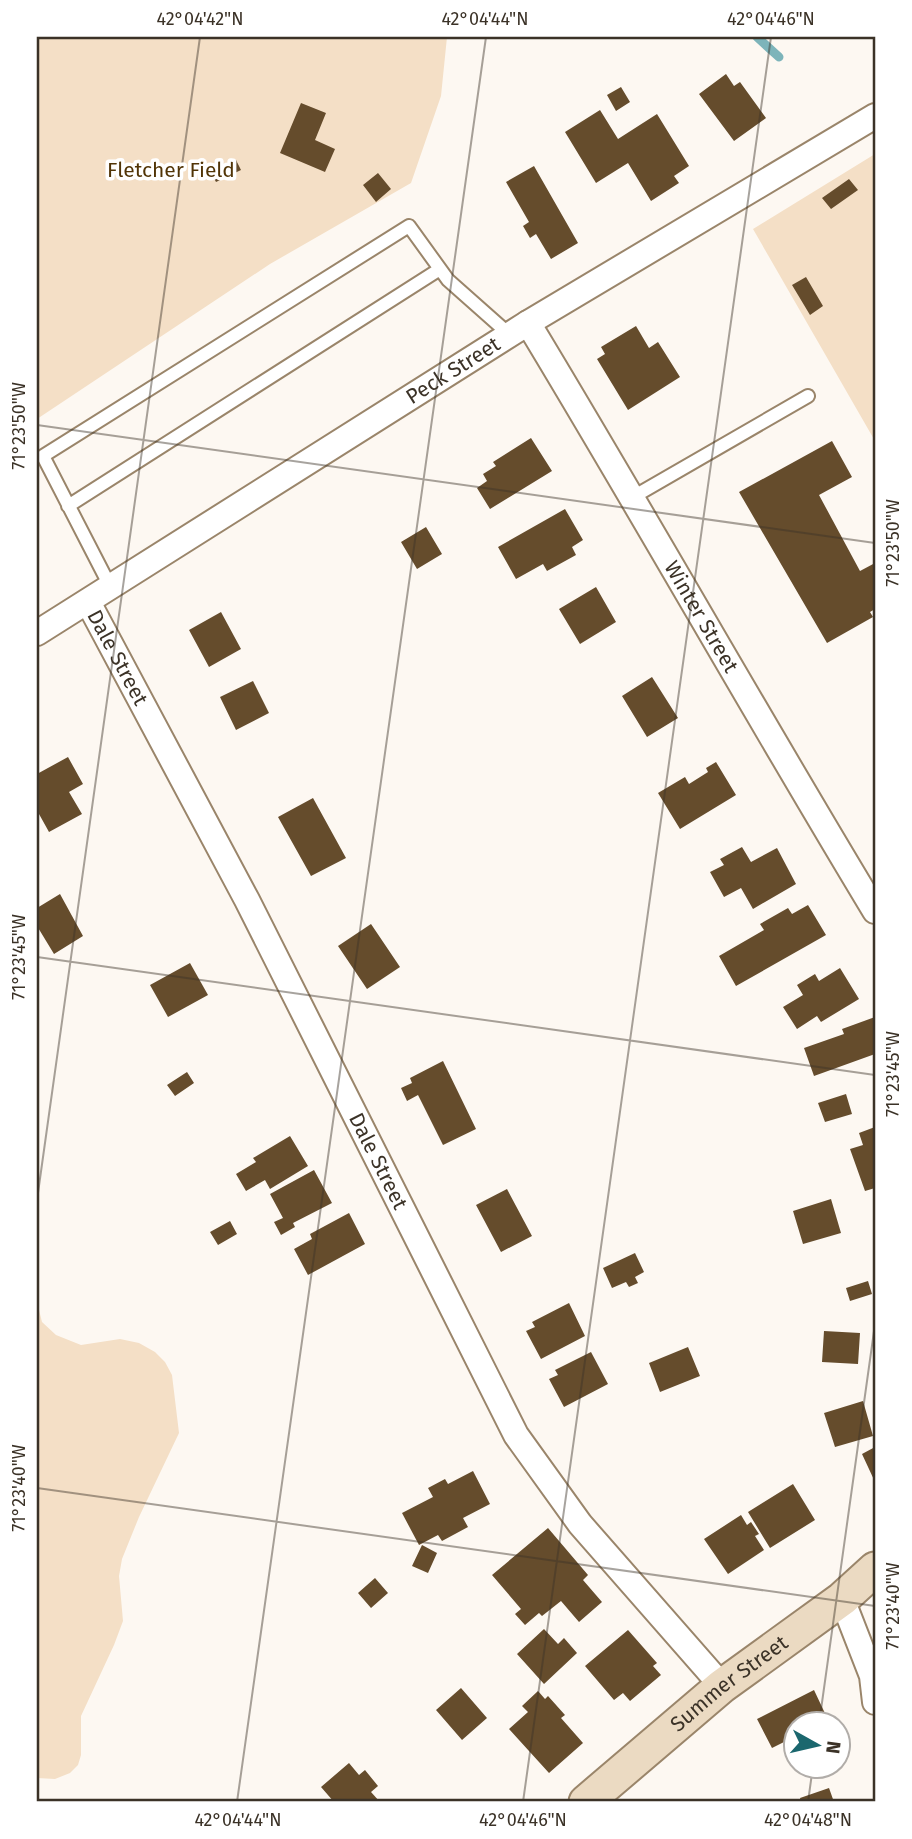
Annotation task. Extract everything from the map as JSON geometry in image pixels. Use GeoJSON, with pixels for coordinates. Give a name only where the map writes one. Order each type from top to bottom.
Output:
{"type":"FeatureCollection","features":[{"type":"Feature","properties":{"kind":"main road","name":"Summer Street"},"geometry":{"type":"LineString","coordinates":[[586,1802],[722,1686],[842,1599],[875,1569]]}},
{"type":"Feature","properties":{"kind":"street","name":"Peck Street"},"geometry":{"type":"LineString","coordinates":[[37,633],[519,329],[875,116]]}},
{"type":"Feature","properties":{"kind":"street","name":"Winter Street"},"geometry":{"type":"LineString","coordinates":[[519,329],[632,497],[776,748],[875,911]]}},
{"type":"Feature","properties":{"kind":"street","name":"Dale Street"},"geometry":{"type":"LineString","coordinates":[[88,602],[247,900],[516,1435],[580,1524],[722,1686]]}},
{"type":"Feature","properties":{"kind":"street"},"geometry":{"type":"LineString","coordinates":[[842,1599],[872,1676],[875,1702]]}},
{"type":"Feature","properties":{"kind":"lane"},"geometry":{"type":"LineString","coordinates":[[111,588],[43,456],[409,226],[448,280],[519,329]]}},
{"type":"Feature","properties":{"kind":"lane"},"geometry":{"type":"LineString","coordinates":[[68,506],[440,270]]}},
{"type":"Feature","properties":{"kind":"lane"},"geometry":{"type":"LineString","coordinates":[[632,497],[808,396]]}},
{"type":"Feature","properties":{"kind":"green space","name":"Fletcher Field"},"geometry":{"type":"Polygon","coordinates":[[[37,37],[447,37],[441,96],[411,183],[270,264],[37,419],[37,37]]]}},
{"type":"Feature","properties":{"kind":"green space"},"geometry":{"type":"Polygon","coordinates":[[[875,154],[875,441],[753,229],[875,154]]]}},
{"type":"Feature","properties":{"kind":"green space"},"geometry":{"type":"Polygon","coordinates":[[[37,1302],[42,1322],[56,1335],[81,1345],[120,1339],[139,1343],[155,1352],[172,1375],[179,1433],[122,1559],[119,1576],[123,1621],[81,1716],[81,1755],[78,1765],[70,1773],[55,1779],[37,1778],[37,1302]]]}},
{"type":"Feature","properties":{"kind":"building"},"geometry":{"type":"Polygon","coordinates":[[[726,74],[734,86],[740,82],[766,118],[734,141],[699,94],[726,74]]]}},
{"type":"Feature","properties":{"kind":"building"},"geometry":{"type":"Polygon","coordinates":[[[621,87],[630,102],[616,111],[607,95],[621,87]]]}},
{"type":"Feature","properties":{"kind":"building"},"geometry":{"type":"Polygon","coordinates":[[[301,103],[326,113],[315,140],[335,149],[325,172],[280,153],[301,103]]]}},
{"type":"Feature","properties":{"kind":"building"},"geometry":{"type":"Polygon","coordinates":[[[600,110],[618,139],[657,114],[689,166],[674,176],[679,183],[651,201],[628,163],[596,183],[565,132],[600,110]]]}},
{"type":"Feature","properties":{"kind":"building"},"geometry":{"type":"Polygon","coordinates":[[[236,160],[241,170],[216,182],[211,172],[236,160]]]}},
{"type":"Feature","properties":{"kind":"building"},"geometry":{"type":"Polygon","coordinates":[[[534,166],[578,243],[551,259],[536,234],[530,238],[523,226],[529,222],[506,182],[534,166]]]}},
{"type":"Feature","properties":{"kind":"building"},"geometry":{"type":"Polygon","coordinates":[[[378,173],[391,189],[376,202],[363,185],[378,173]]]}},
{"type":"Feature","properties":{"kind":"building"},"geometry":{"type":"Polygon","coordinates":[[[849,179],[858,190],[831,209],[822,198],[849,179]]]}},
{"type":"Feature","properties":{"kind":"building"},"geometry":{"type":"Polygon","coordinates":[[[806,277],[823,306],[810,315],[792,285],[806,277]]]}},
{"type":"Feature","properties":{"kind":"building"},"geometry":{"type":"Polygon","coordinates":[[[636,326],[649,348],[658,342],[680,377],[628,410],[597,359],[605,354],[601,347],[636,326]]]}},
{"type":"Feature","properties":{"kind":"building"},"geometry":{"type":"Polygon","coordinates":[[[531,438],[552,471],[490,509],[477,488],[487,481],[483,474],[496,466],[493,462],[531,438]]]}},
{"type":"Feature","properties":{"kind":"building"},"geometry":{"type":"Polygon","coordinates":[[[832,441],[852,477],[819,495],[860,571],[875,563],[875,609],[870,612],[873,617],[827,643],[739,492],[832,441]]]}},
{"type":"Feature","properties":{"kind":"building"},"geometry":{"type":"Polygon","coordinates":[[[565,509],[583,540],[572,547],[576,555],[547,571],[543,564],[516,579],[498,547],[565,509]]]}},
{"type":"Feature","properties":{"kind":"building"},"geometry":{"type":"Polygon","coordinates":[[[426,527],[442,554],[417,569],[401,542],[426,527]]]}},
{"type":"Feature","properties":{"kind":"building"},"geometry":{"type":"Polygon","coordinates":[[[596,587],[616,622],[580,644],[559,609],[596,587]]]}},
{"type":"Feature","properties":{"kind":"building"},"geometry":{"type":"Polygon","coordinates":[[[221,612],[241,649],[209,667],[189,630],[221,612]]]}},
{"type":"Feature","properties":{"kind":"building"},"geometry":{"type":"Polygon","coordinates":[[[652,677],[678,718],[647,737],[622,696],[652,677]]]}},
{"type":"Feature","properties":{"kind":"building"},"geometry":{"type":"Polygon","coordinates":[[[253,681],[269,713],[236,730],[220,697],[253,681]]]}},
{"type":"Feature","properties":{"kind":"building"},"geometry":{"type":"Polygon","coordinates":[[[68,757],[83,784],[69,792],[82,814],[49,832],[39,814],[37,815],[37,774],[68,757]]]}},
{"type":"Feature","properties":{"kind":"building"},"geometry":{"type":"Polygon","coordinates":[[[716,762],[736,795],[680,829],[658,793],[685,777],[689,784],[708,772],[706,768],[716,762]]]}},
{"type":"Feature","properties":{"kind":"building"},"geometry":{"type":"Polygon","coordinates":[[[313,798],[346,858],[311,876],[278,817],[313,798]]]}},
{"type":"Feature","properties":{"kind":"building"},"geometry":{"type":"Polygon","coordinates":[[[742,847],[751,862],[777,848],[796,884],[753,909],[741,888],[724,897],[710,872],[724,865],[720,859],[742,847]]]}},
{"type":"Feature","properties":{"kind":"building"},"geometry":{"type":"Polygon","coordinates":[[[60,894],[83,936],[54,954],[37,926],[37,908],[60,894]]]}},
{"type":"Feature","properties":{"kind":"building"},"geometry":{"type":"Polygon","coordinates":[[[808,905],[826,935],[736,986],[719,956],[764,930],[760,924],[788,908],[792,914],[808,905]]]}},
{"type":"Feature","properties":{"kind":"building"},"geometry":{"type":"Polygon","coordinates":[[[371,924],[400,967],[367,989],[338,946],[371,924]]]}},
{"type":"Feature","properties":{"kind":"building"},"geometry":{"type":"Polygon","coordinates":[[[190,963],[208,995],[168,1017],[150,985],[190,963]]]}},
{"type":"Feature","properties":{"kind":"building"},"geometry":{"type":"Polygon","coordinates":[[[840,968],[859,999],[821,1022],[817,1016],[797,1029],[783,1007],[803,995],[797,985],[815,974],[819,981],[840,968]]]}},
{"type":"Feature","properties":{"kind":"building"},"geometry":{"type":"Polygon","coordinates":[[[875,1017],[875,1054],[814,1076],[804,1048],[844,1034],[842,1029],[875,1017]]]}},
{"type":"Feature","properties":{"kind":"building"},"geometry":{"type":"Polygon","coordinates":[[[443,1061],[476,1129],[443,1145],[418,1095],[407,1101],[401,1088],[412,1083],[410,1078],[443,1061]]]}},
{"type":"Feature","properties":{"kind":"building"},"geometry":{"type":"Polygon","coordinates":[[[187,1072],[194,1083],[175,1096],[167,1085],[187,1072]]]}},
{"type":"Feature","properties":{"kind":"building"},"geometry":{"type":"Polygon","coordinates":[[[846,1094],[852,1114],[825,1122],[818,1103],[846,1094]]]}},
{"type":"Feature","properties":{"kind":"building"},"geometry":{"type":"Polygon","coordinates":[[[875,1127],[875,1188],[865,1191],[850,1149],[863,1145],[859,1133],[875,1127]]]}},
{"type":"Feature","properties":{"kind":"building"},"geometry":{"type":"Polygon","coordinates":[[[290,1136],[308,1166],[270,1189],[265,1180],[246,1191],[236,1174],[256,1162],[253,1158],[290,1136]]]}},
{"type":"Feature","properties":{"kind":"building"},"geometry":{"type":"Polygon","coordinates":[[[314,1170],[332,1203],[293,1223],[295,1227],[281,1235],[274,1222],[283,1218],[270,1194],[314,1170]]]}},
{"type":"Feature","properties":{"kind":"building"},"geometry":{"type":"Polygon","coordinates":[[[507,1189],[532,1236],[501,1252],[476,1205],[507,1189]]]}},
{"type":"Feature","properties":{"kind":"building"},"geometry":{"type":"Polygon","coordinates":[[[831,1199],[841,1233],[803,1244],[793,1211],[831,1199]]]}},
{"type":"Feature","properties":{"kind":"building"},"geometry":{"type":"Polygon","coordinates":[[[349,1213],[365,1244],[308,1275],[294,1249],[312,1239],[310,1234],[349,1213]]]}},
{"type":"Feature","properties":{"kind":"building"},"geometry":{"type":"Polygon","coordinates":[[[230,1221],[237,1234],[218,1245],[210,1232],[230,1221]]]}},
{"type":"Feature","properties":{"kind":"building"},"geometry":{"type":"Polygon","coordinates":[[[635,1253],[644,1272],[635,1277],[638,1283],[629,1287],[626,1282],[612,1288],[603,1268],[635,1253]]]}},
{"type":"Feature","properties":{"kind":"building"},"geometry":{"type":"Polygon","coordinates":[[[868,1281],[872,1294],[850,1301],[846,1288],[868,1281]]]}},
{"type":"Feature","properties":{"kind":"building"},"geometry":{"type":"Polygon","coordinates":[[[569,1303],[585,1336],[541,1359],[526,1331],[535,1327],[532,1322],[569,1303]]]}},
{"type":"Feature","properties":{"kind":"building"},"geometry":{"type":"Polygon","coordinates":[[[824,1331],[860,1333],[858,1364],[822,1362],[824,1331]]]}},
{"type":"Feature","properties":{"kind":"building"},"geometry":{"type":"Polygon","coordinates":[[[688,1347],[700,1376],[660,1392],[649,1363],[688,1347]]]}},
{"type":"Feature","properties":{"kind":"building"},"geometry":{"type":"Polygon","coordinates":[[[591,1352],[608,1384],[564,1407],[549,1379],[558,1375],[555,1370],[591,1352]]]}},
{"type":"Feature","properties":{"kind":"building"},"geometry":{"type":"Polygon","coordinates":[[[863,1401],[873,1436],[835,1447],[824,1413],[863,1401]]]}},
{"type":"Feature","properties":{"kind":"building"},"geometry":{"type":"Polygon","coordinates":[[[875,1447],[875,1482],[862,1454],[875,1447]]]}},
{"type":"Feature","properties":{"kind":"building"},"geometry":{"type":"Polygon","coordinates":[[[473,1471],[490,1504],[463,1518],[468,1527],[442,1541],[438,1535],[419,1545],[402,1513],[433,1497],[428,1488],[445,1479],[448,1484],[473,1471]]]}},
{"type":"Feature","properties":{"kind":"building"},"geometry":{"type":"Polygon","coordinates":[[[793,1484],[815,1520],[770,1548],[748,1512],[793,1484]]]}},
{"type":"Feature","properties":{"kind":"building"},"geometry":{"type":"Polygon","coordinates":[[[741,1515],[747,1525],[751,1522],[759,1534],[755,1536],[764,1550],[728,1574],[704,1539],[741,1515]]]}},
{"type":"Feature","properties":{"kind":"building"},"geometry":{"type":"Polygon","coordinates":[[[548,1528],[588,1575],[583,1580],[602,1602],[579,1622],[561,1601],[542,1616],[539,1613],[525,1625],[515,1614],[521,1609],[492,1575],[548,1528]]]}},
{"type":"Feature","properties":{"kind":"building"},"geometry":{"type":"Polygon","coordinates":[[[422,1545],[437,1553],[428,1573],[412,1566],[422,1545]]]}},
{"type":"Feature","properties":{"kind":"building"},"geometry":{"type":"Polygon","coordinates":[[[375,1578],[388,1593],[371,1608],[358,1593],[375,1578]]]}},
{"type":"Feature","properties":{"kind":"building"},"geometry":{"type":"Polygon","coordinates":[[[544,1629],[558,1644],[564,1638],[577,1653],[544,1684],[517,1654],[544,1629]]]}},
{"type":"Feature","properties":{"kind":"building"},"geometry":{"type":"Polygon","coordinates":[[[628,1630],[657,1663],[653,1666],[661,1675],[630,1701],[623,1693],[614,1700],[585,1666],[628,1630]]]}},
{"type":"Feature","properties":{"kind":"building"},"geometry":{"type":"Polygon","coordinates":[[[461,1688],[487,1718],[462,1740],[436,1710],[461,1688]]]}},
{"type":"Feature","properties":{"kind":"building"},"geometry":{"type":"Polygon","coordinates":[[[814,1690],[823,1710],[782,1710],[782,1743],[772,1748],[757,1719],[814,1690]]]}},
{"type":"Feature","properties":{"kind":"building"},"geometry":{"type":"Polygon","coordinates":[[[538,1691],[545,1699],[548,1696],[565,1715],[561,1718],[583,1743],[549,1773],[509,1729],[528,1712],[522,1706],[538,1691]]]}},
{"type":"Feature","properties":{"kind":"building"},"geometry":{"type":"Polygon","coordinates":[[[349,1763],[359,1775],[365,1770],[378,1786],[371,1792],[380,1802],[334,1802],[321,1787],[349,1763]]]}},
{"type":"Feature","properties":{"kind":"building"},"geometry":{"type":"Polygon","coordinates":[[[829,1788],[834,1802],[801,1802],[800,1798],[829,1788]]]}},
{"type":"Feature","properties":{"kind":"waterway"},"geometry":{"type":"LineString","coordinates":[[757,37],[779,57]]}}]}
